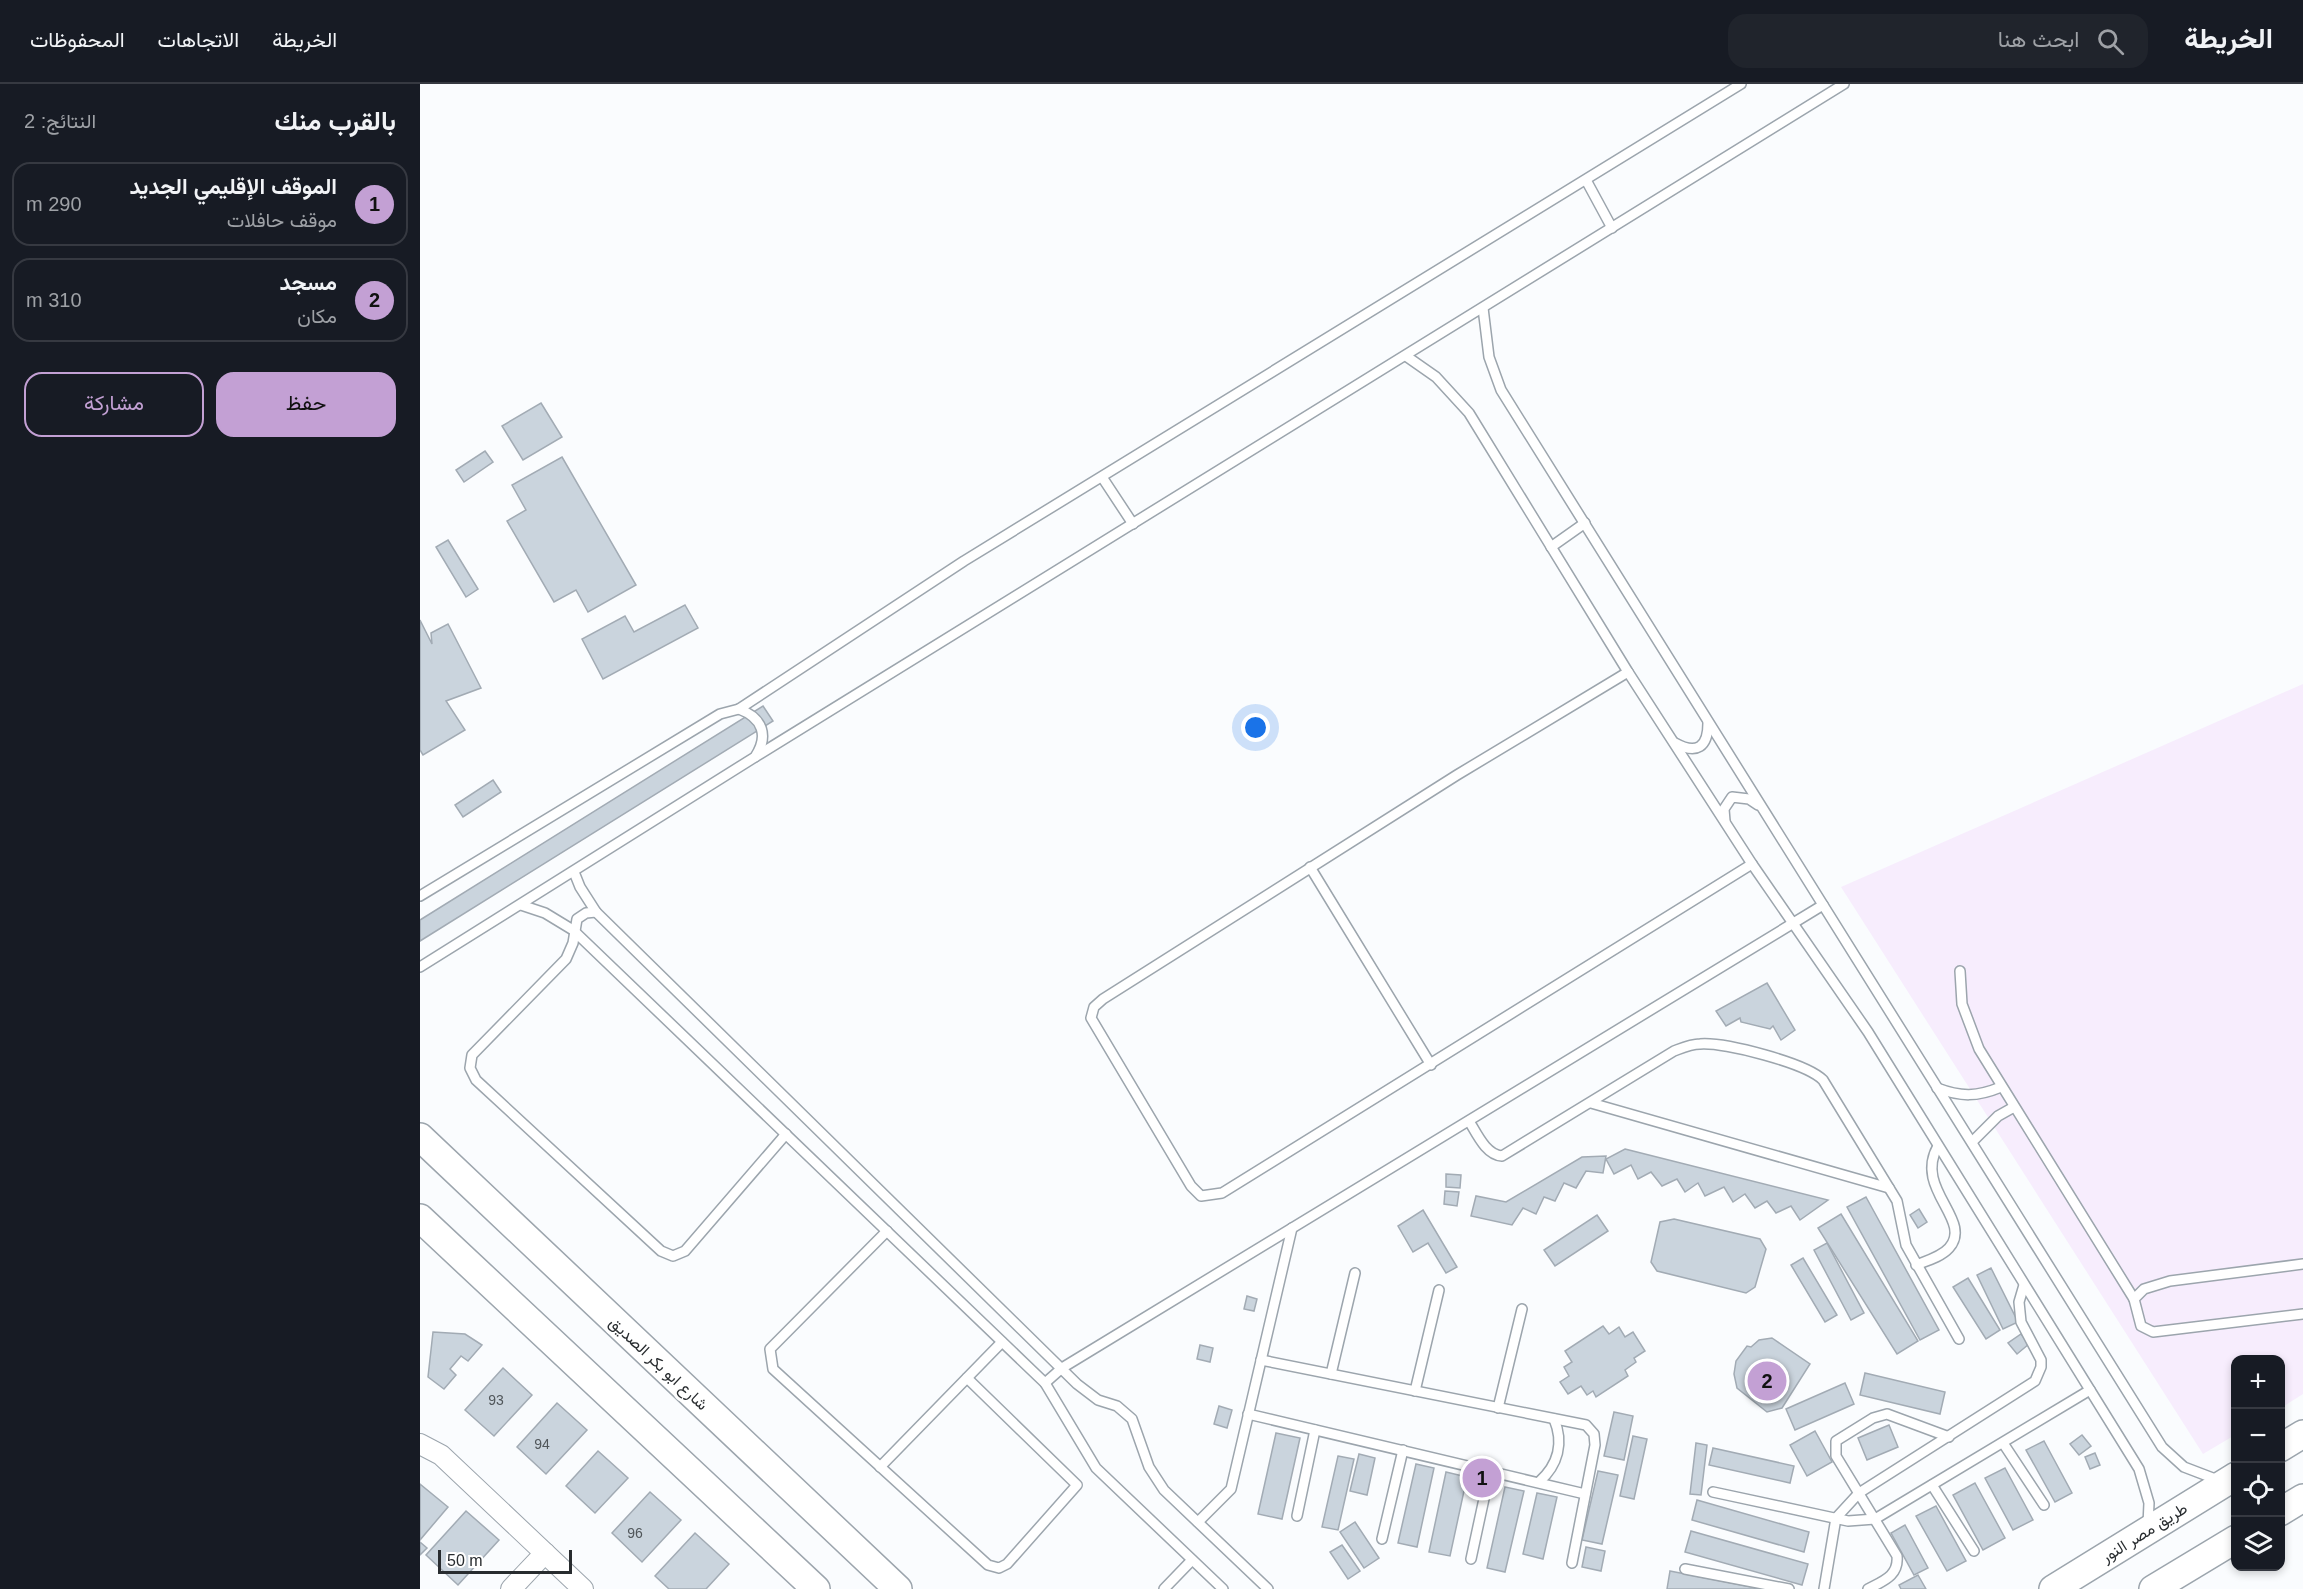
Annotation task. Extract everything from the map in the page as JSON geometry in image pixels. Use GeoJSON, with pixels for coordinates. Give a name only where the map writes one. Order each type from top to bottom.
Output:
{"type":"FeatureCollection","features":[{"type":"Feature","properties":{"kind":"main road","name":"شارع ابو بكر الصديق"},"geometry":{"type":"LineString","coordinates":[[420,1137],[898,1589]]}},
{"type":"Feature","properties":{"kind":"main road"},"geometry":{"type":"LineString","coordinates":[[420,1218],[816,1589]]}},
{"type":"Feature","properties":{"kind":"main road"},"geometry":{"type":"LineString","coordinates":[[2285,1445],[2303,1434]]}},
{"type":"Feature","properties":{"kind":"main road","name":"طريق مصر النور"},"geometry":{"type":"LineString","coordinates":[[2053,1589],[2231,1479]]}},
{"type":"Feature","properties":{"kind":"main road"},"geometry":{"type":"LineString","coordinates":[[2285,1509],[2303,1498]]}},
{"type":"Feature","properties":{"kind":"main road"},"geometry":{"type":"LineString","coordinates":[[2153,1589],[2231,1541]]}},
{"type":"Feature","properties":{"kind":"street"},"geometry":{"type":"LineString","coordinates":[[420,1444],[441,1455],[584,1589]]}},
{"type":"Feature","properties":{"kind":"street"},"geometry":{"type":"LineString","coordinates":[[511,1589],[545,1553]]}},
{"type":"Feature","properties":{"kind":"lane"},"geometry":{"type":"LineString","coordinates":[[420,896],[720,714],[739,709],[964,561],[1741,84]]}},
{"type":"Feature","properties":{"kind":"lane"},"geometry":{"type":"LineString","coordinates":[[420,967],[755,757],[1844,84]]}},
{"type":"Feature","properties":{"kind":"lane"},"geometry":{"type":"LineString","coordinates":[[1586,180],[1612,228]]}},
{"type":"Feature","properties":{"kind":"lane"},"geometry":{"type":"LineString","coordinates":[[1483,308],[1485,341],[1501,390],[2162,1447],[2191,1471],[2231,1479]]}},
{"type":"Feature","properties":{"kind":"lane"},"geometry":{"type":"LineString","coordinates":[[1406,356],[1436,376],[1460,401],[1628,672],[1725,823],[1868,1032],[2090,1390],[2143,1480],[2149,1503],[2147,1530]]}},
{"type":"Feature","properties":{"kind":"lane"},"geometry":{"type":"LineString","coordinates":[[1102,477],[1133,524]]}},
{"type":"Feature","properties":{"kind":"lane"},"geometry":{"type":"LineString","coordinates":[[1551,547],[1584,523]]}},
{"type":"Feature","properties":{"kind":"lane"},"geometry":{"type":"LineString","coordinates":[[1628,672],[1310,867],[1094,1007],[1091,1018],[1191,1186],[1201,1196],[1222,1193],[1752,864]]}},
{"type":"Feature","properties":{"kind":"lane"},"geometry":{"type":"LineString","coordinates":[[739,709],[757,719],[762,728],[763,738],[755,757]]}},
{"type":"Feature","properties":{"kind":"lane"},"geometry":{"type":"LineString","coordinates":[[1673,742],[1694,750],[1701,748],[1708,735],[1708,721]]}},
{"type":"Feature","properties":{"kind":"lane"},"geometry":{"type":"LineString","coordinates":[[1725,823],[1724,808],[1732,797],[1749,799],[1762,808]]}},
{"type":"Feature","properties":{"kind":"lane"},"geometry":{"type":"LineString","coordinates":[[1310,867],[1431,1065]]}},
{"type":"Feature","properties":{"kind":"lane"},"geometry":{"type":"LineString","coordinates":[[574,872],[580,887],[596,912],[1062,1368],[1098,1400],[1117,1407],[1132,1419],[1156,1479],[1164,1490],[1268,1589]]}},
{"type":"Feature","properties":{"kind":"lane"},"geometry":{"type":"LineString","coordinates":[[521,905],[557,919],[573,930],[1045,1383],[1096,1468],[1223,1589]]}},
{"type":"Feature","properties":{"kind":"lane"},"geometry":{"type":"LineString","coordinates":[[1045,1383],[1062,1368],[1823,905]]}},
{"type":"Feature","properties":{"kind":"lane"},"geometry":{"type":"LineString","coordinates":[[596,912],[581,915],[573,930],[573,943],[566,959],[472,1055],[470,1068],[476,1080],[661,1251],[673,1256],[685,1251],[786,1134]]}},
{"type":"Feature","properties":{"kind":"lane"},"geometry":{"type":"LineString","coordinates":[[1960,970],[1962,1004],[1979,1049],[2134,1299],[2141,1326],[2153,1332],[2303,1314]]}},
{"type":"Feature","properties":{"kind":"lane"},"geometry":{"type":"LineString","coordinates":[[1468,1121],[1488,1149],[1496,1156],[1502,1156],[1674,1052],[1691,1045],[1722,1045],[1805,1066],[1817,1074],[1827,1086],[1889,1188],[1898,1204],[1906,1245],[1959,1339]]}},
{"type":"Feature","properties":{"kind":"lane"},"geometry":{"type":"LineString","coordinates":[[1937,1088],[1955,1095],[1968,1096],[2001,1087]]}},
{"type":"Feature","properties":{"kind":"lane"},"geometry":{"type":"LineString","coordinates":[[1591,1103],[1889,1188]]}},
{"type":"Feature","properties":{"kind":"lane"},"geometry":{"type":"LineString","coordinates":[[1972,1142],[1998,1116],[2014,1107]]}},
{"type":"Feature","properties":{"kind":"lane"},"geometry":{"type":"LineString","coordinates":[[1916,1265],[1943,1253],[1955,1236],[1954,1222],[1931,1179],[1931,1161],[1938,1146]]}},
{"type":"Feature","properties":{"kind":"lane"},"geometry":{"type":"LineString","coordinates":[[1198,1522],[1231,1489],[1292,1228]]}},
{"type":"Feature","properties":{"kind":"lane"},"geometry":{"type":"LineString","coordinates":[[887,1231],[770,1349],[773,1369],[988,1565],[999,1568],[1007,1564],[1077,1485],[967,1378]]}},
{"type":"Feature","properties":{"kind":"lane"},"geometry":{"type":"LineString","coordinates":[[2134,1299],[2144,1289],[2170,1281],[2303,1264]]}},
{"type":"Feature","properties":{"kind":"lane"},"geometry":{"type":"LineString","coordinates":[[1331,1374],[1355,1273]]}},
{"type":"Feature","properties":{"kind":"lane"},"geometry":{"type":"LineString","coordinates":[[1824,1589],[1836,1518],[1859,1493],[2030,1386],[2039,1374],[2041,1360],[2021,1322],[2019,1312],[2024,1285]]}},
{"type":"Feature","properties":{"kind":"lane"},"geometry":{"type":"LineString","coordinates":[[1415,1391],[1439,1290]]}},
{"type":"Feature","properties":{"kind":"lane"},"geometry":{"type":"LineString","coordinates":[[1498,1408],[1522,1310]]}},
{"type":"Feature","properties":{"kind":"lane"},"geometry":{"type":"LineString","coordinates":[[879,1467],[1002,1342]]}},
{"type":"Feature","properties":{"kind":"lane"},"geometry":{"type":"LineString","coordinates":[[1261,1360],[1586,1425],[1594,1434],[1595,1445],[1572,1563]]}},
{"type":"Feature","properties":{"kind":"lane"},"geometry":{"type":"LineString","coordinates":[[1713,1492],[1836,1518],[1861,1522],[1875,1519],[2090,1390]]}},
{"type":"Feature","properties":{"kind":"lane"},"geometry":{"type":"LineString","coordinates":[[1248,1414],[1586,1494]]}},
{"type":"Feature","properties":{"kind":"lane"},"geometry":{"type":"LineString","coordinates":[[1868,1589],[1890,1577],[1897,1561],[1894,1551],[1836,1456],[1834,1446],[1836,1441],[1880,1415],[1893,1415],[1949,1437]]}},
{"type":"Feature","properties":{"kind":"lane"},"geometry":{"type":"LineString","coordinates":[[1539,1482],[1552,1467],[1559,1449],[1558,1428],[1554,1419]]}},
{"type":"Feature","properties":{"kind":"lane"},"geometry":{"type":"LineString","coordinates":[[1297,1516],[1316,1430]]}},
{"type":"Feature","properties":{"kind":"lane"},"geometry":{"type":"LineString","coordinates":[[2003,1443],[2044,1505]]}},
{"type":"Feature","properties":{"kind":"lane"},"geometry":{"type":"LineString","coordinates":[[1382,1539],[1403,1450]]}},
{"type":"Feature","properties":{"kind":"lane"},"geometry":{"type":"LineString","coordinates":[[1471,1559],[1490,1471]]}},
{"type":"Feature","properties":{"kind":"lane"},"geometry":{"type":"LineString","coordinates":[[1932,1485],[1974,1551]]}},
{"type":"Feature","properties":{"kind":"lane"},"geometry":{"type":"LineString","coordinates":[[1164,1589],[1192,1560]]}},
{"type":"Feature","properties":{"kind":"lane"},"geometry":{"type":"LineString","coordinates":[[1685,1569],[1790,1589]]}},
{"type":"Feature","properties":{"kind":"shaded area"},"geometry":{"type":"Polygon","coordinates":[[[2303,684],[2303,1394],[2285,1405],[2285,1355],[2231,1355],[2231,1437],[2203,1454],[1841,887],[2303,684]]]}},
{"type":"Feature","properties":{"kind":"building"},"geometry":{"type":"Polygon","coordinates":[[[541,403],[562,437],[523,460],[502,426],[541,403]]]}},
{"type":"Feature","properties":{"kind":"building"},"geometry":{"type":"Polygon","coordinates":[[[485,451],[493,462],[464,482],[456,470],[485,451]]]}},
{"type":"Feature","properties":{"kind":"building"},"geometry":{"type":"Polygon","coordinates":[[[562,457],[636,585],[588,612],[576,590],[554,602],[507,521],[526,510],[512,485],[562,457]]]}},
{"type":"Feature","properties":{"kind":"building"},"geometry":{"type":"Polygon","coordinates":[[[448,540],[478,589],[466,597],[436,547],[448,540]]]}},
{"type":"Feature","properties":{"kind":"building"},"geometry":{"type":"Polygon","coordinates":[[[685,605],[698,628],[603,679],[582,639],[625,616],[634,632],[685,605]]]}},
{"type":"Feature","properties":{"kind":"building"},"geometry":{"type":"Polygon","coordinates":[[[420,620],[432,644],[431,633],[448,624],[481,688],[446,701],[465,730],[423,755],[420,750],[420,620]]]}},
{"type":"Feature","properties":{"kind":"building"},"geometry":{"type":"Polygon","coordinates":[[[763,706],[773,721],[420,941],[420,920],[763,706]]]}},
{"type":"Feature","properties":{"kind":"building"},"geometry":{"type":"Polygon","coordinates":[[[493,780],[501,792],[463,817],[455,805],[493,780]]]}},
{"type":"Feature","properties":{"kind":"building"},"geometry":{"type":"Polygon","coordinates":[[[1767,983],[1795,1030],[1781,1040],[1773,1026],[1770,1029],[1741,1022],[1740,1018],[1726,1026],[1716,1011],[1767,983]]]}},
{"type":"Feature","properties":{"kind":"building"},"geometry":{"type":"Polygon","coordinates":[[[1625,1149],[1828,1200],[1800,1220],[1791,1206],[1776,1213],[1767,1201],[1755,1208],[1745,1194],[1733,1202],[1724,1187],[1705,1196],[1698,1183],[1685,1192],[1677,1179],[1662,1186],[1651,1172],[1638,1179],[1631,1165],[1614,1174],[1606,1159],[1625,1149]]]}},
{"type":"Feature","properties":{"kind":"building"},"geometry":{"type":"Polygon","coordinates":[[[1606,1156],[1603,1173],[1586,1171],[1576,1188],[1564,1183],[1555,1201],[1544,1197],[1536,1214],[1523,1208],[1512,1225],[1471,1216],[1476,1196],[1506,1202],[1582,1157],[1606,1156]]]}},
{"type":"Feature","properties":{"kind":"building"},"geometry":{"type":"Polygon","coordinates":[[[1446,1174],[1461,1175],[1460,1188],[1446,1187],[1446,1174]]]}},
{"type":"Feature","properties":{"kind":"building"},"geometry":{"type":"Polygon","coordinates":[[[1445,1191],[1459,1192],[1457,1206],[1444,1204],[1445,1191]]]}},
{"type":"Feature","properties":{"kind":"building"},"geometry":{"type":"Polygon","coordinates":[[[1866,1197],[1939,1330],[1920,1340],[1847,1207],[1866,1197]]]}},
{"type":"Feature","properties":{"kind":"building"},"geometry":{"type":"Polygon","coordinates":[[[1919,1209],[1927,1222],[1918,1228],[1910,1215],[1919,1209]]]}},
{"type":"Feature","properties":{"kind":"building"},"geometry":{"type":"Polygon","coordinates":[[[1423,1210],[1457,1267],[1446,1273],[1428,1243],[1413,1252],[1398,1226],[1423,1210]]]}},
{"type":"Feature","properties":{"kind":"building"},"geometry":{"type":"Polygon","coordinates":[[[1841,1214],[1918,1341],[1897,1354],[1818,1228],[1841,1214]]]}},
{"type":"Feature","properties":{"kind":"building"},"geometry":{"type":"Polygon","coordinates":[[[1597,1215],[1608,1231],[1555,1266],[1544,1250],[1597,1215]]]}},
{"type":"Feature","properties":{"kind":"building"},"geometry":{"type":"Polygon","coordinates":[[[1674,1219],[1760,1239],[1766,1249],[1755,1287],[1746,1293],[1657,1271],[1651,1262],[1660,1222],[1674,1219]]]}},
{"type":"Feature","properties":{"kind":"building"},"geometry":{"type":"Polygon","coordinates":[[[1827,1243],[1864,1313],[1851,1320],[1814,1250],[1827,1243]]]}},
{"type":"Feature","properties":{"kind":"building"},"geometry":{"type":"Polygon","coordinates":[[[1803,1258],[1837,1315],[1825,1322],[1791,1265],[1803,1258]]]}},
{"type":"Feature","properties":{"kind":"building"},"geometry":{"type":"Polygon","coordinates":[[[1991,1268],[2018,1322],[2003,1329],[1977,1275],[1991,1268]]]}},
{"type":"Feature","properties":{"kind":"building"},"geometry":{"type":"Polygon","coordinates":[[[1968,1278],[2000,1330],[1986,1339],[1953,1287],[1968,1278]]]}},
{"type":"Feature","properties":{"kind":"building"},"geometry":{"type":"Polygon","coordinates":[[[1247,1296],[1257,1299],[1254,1311],[1244,1309],[1247,1296]]]}},
{"type":"Feature","properties":{"kind":"building"},"geometry":{"type":"Polygon","coordinates":[[[1603,1326],[1609,1334],[1619,1327],[1625,1337],[1633,1332],[1645,1351],[1634,1358],[1636,1362],[1625,1370],[1628,1376],[1596,1397],[1593,1391],[1587,1395],[1581,1386],[1568,1394],[1560,1382],[1569,1376],[1564,1367],[1572,1362],[1565,1351],[1603,1326]]]}},
{"type":"Feature","properties":{"kind":"building"},"geometry":{"type":"Polygon","coordinates":[[[433,1332],[465,1334],[482,1345],[468,1361],[461,1356],[450,1369],[456,1375],[444,1389],[428,1377],[433,1332]]]}},
{"type":"Feature","properties":{"kind":"building"},"geometry":{"type":"Polygon","coordinates":[[[2021,1334],[2029,1344],[2017,1354],[2008,1343],[2021,1334]]]}},
{"type":"Feature","properties":{"kind":"building"},"geometry":{"type":"Polygon","coordinates":[[[1772,1338],[1810,1364],[1782,1408],[1767,1412],[1737,1388],[1734,1374],[1736,1361],[1747,1346],[1751,1347],[1759,1340],[1772,1338]]]}},
{"type":"Feature","properties":{"kind":"building"},"geometry":{"type":"Polygon","coordinates":[[[1200,1345],[1213,1348],[1210,1362],[1197,1359],[1200,1345]]]}},
{"type":"Feature","properties":{"kind":"building"},"geometry":{"type":"Polygon","coordinates":[[[503,1368],[532,1395],[494,1436],[465,1410],[503,1368]]]}},
{"type":"Feature","properties":{"kind":"building"},"geometry":{"type":"Polygon","coordinates":[[[1865,1373],[1945,1392],[1940,1414],[1860,1395],[1865,1373]]]}},
{"type":"Feature","properties":{"kind":"building"},"geometry":{"type":"Polygon","coordinates":[[[1845,1383],[1854,1404],[1795,1430],[1786,1409],[1845,1383]]]}},
{"type":"Feature","properties":{"kind":"building"},"geometry":{"type":"Polygon","coordinates":[[[557,1403],[587,1430],[546,1474],[517,1447],[557,1403]]]}},
{"type":"Feature","properties":{"kind":"building"},"geometry":{"type":"Polygon","coordinates":[[[1219,1406],[1232,1410],[1227,1428],[1214,1424],[1219,1406]]]}},
{"type":"Feature","properties":{"kind":"building"},"geometry":{"type":"Polygon","coordinates":[[[1614,1412],[1633,1416],[1624,1460],[1604,1456],[1614,1412]]]}},
{"type":"Feature","properties":{"kind":"building"},"geometry":{"type":"Polygon","coordinates":[[[1889,1425],[1898,1447],[1867,1460],[1858,1438],[1889,1425]]]}},
{"type":"Feature","properties":{"kind":"building"},"geometry":{"type":"Polygon","coordinates":[[[1815,1431],[1832,1462],[1807,1476],[1790,1445],[1815,1431]]]}},
{"type":"Feature","properties":{"kind":"building"},"geometry":{"type":"Polygon","coordinates":[[[1276,1433],[1300,1438],[1282,1519],[1258,1514],[1276,1433]]]}},
{"type":"Feature","properties":{"kind":"building"},"geometry":{"type":"Polygon","coordinates":[[[2082,1435],[2091,1446],[2079,1455],[2070,1444],[2082,1435]]]}},
{"type":"Feature","properties":{"kind":"building"},"geometry":{"type":"Polygon","coordinates":[[[1633,1436],[1647,1439],[1634,1499],[1620,1496],[1633,1436]]]}},
{"type":"Feature","properties":{"kind":"building"},"geometry":{"type":"Polygon","coordinates":[[[2044,1441],[2072,1493],[2055,1502],[2026,1450],[2044,1441]]]}},
{"type":"Feature","properties":{"kind":"building"},"geometry":{"type":"Polygon","coordinates":[[[1696,1443],[1707,1445],[1701,1495],[1690,1494],[1696,1443]]]}},
{"type":"Feature","properties":{"kind":"building"},"geometry":{"type":"Polygon","coordinates":[[[1713,1448],[1794,1466],[1790,1483],[1709,1465],[1713,1448]]]}},
{"type":"Feature","properties":{"kind":"building"},"geometry":{"type":"Polygon","coordinates":[[[598,1451],[628,1478],[595,1513],[566,1486],[598,1451]]]}},
{"type":"Feature","properties":{"kind":"building"},"geometry":{"type":"Polygon","coordinates":[[[2095,1453],[2100,1465],[2090,1469],[2085,1457],[2095,1453]]]}},
{"type":"Feature","properties":{"kind":"building"},"geometry":{"type":"Polygon","coordinates":[[[1359,1454],[1375,1458],[1367,1495],[1350,1491],[1359,1454]]]}},
{"type":"Feature","properties":{"kind":"building"},"geometry":{"type":"Polygon","coordinates":[[[1338,1456],[1354,1459],[1338,1530],[1322,1527],[1338,1456]]]}},
{"type":"Feature","properties":{"kind":"building"},"geometry":{"type":"Polygon","coordinates":[[[1416,1464],[1434,1468],[1417,1547],[1398,1543],[1416,1464]]]}},
{"type":"Feature","properties":{"kind":"building"},"geometry":{"type":"Polygon","coordinates":[[[2005,1468],[2033,1520],[2013,1530],[1985,1478],[2005,1468]]]}},
{"type":"Feature","properties":{"kind":"building"},"geometry":{"type":"Polygon","coordinates":[[[1598,1471],[1618,1475],[1602,1544],[1582,1540],[1598,1471]]]}},
{"type":"Feature","properties":{"kind":"building"},"geometry":{"type":"Polygon","coordinates":[[[1446,1472],[1467,1477],[1450,1556],[1429,1552],[1446,1472]]]}},
{"type":"Feature","properties":{"kind":"building"},"geometry":{"type":"Polygon","coordinates":[[[1975,1483],[2005,1538],[1983,1550],[1953,1495],[1975,1483]]]}},
{"type":"Feature","properties":{"kind":"building"},"geometry":{"type":"Polygon","coordinates":[[[420,1484],[448,1507],[420,1540],[420,1484]]]}},
{"type":"Feature","properties":{"kind":"building"},"geometry":{"type":"Polygon","coordinates":[[[1505,1487],[1524,1491],[1505,1572],[1487,1568],[1505,1487]]]}},
{"type":"Feature","properties":{"kind":"building"},"geometry":{"type":"Polygon","coordinates":[[[650,1492],[681,1520],[642,1562],[612,1533],[650,1492]]]}},
{"type":"Feature","properties":{"kind":"building"},"geometry":{"type":"Polygon","coordinates":[[[1537,1493],[1557,1497],[1543,1559],[1523,1554],[1537,1493]]]}},
{"type":"Feature","properties":{"kind":"building"},"geometry":{"type":"Polygon","coordinates":[[[1697,1500],[1809,1532],[1804,1552],[1692,1520],[1697,1500]]]}},
{"type":"Feature","properties":{"kind":"building"},"geometry":{"type":"Polygon","coordinates":[[[1936,1506],[1966,1561],[1947,1571],[1916,1516],[1936,1506]]]}},
{"type":"Feature","properties":{"kind":"building"},"geometry":{"type":"Polygon","coordinates":[[[466,1511],[499,1540],[458,1585],[426,1555],[466,1511]]]}},
{"type":"Feature","properties":{"kind":"building"},"geometry":{"type":"Polygon","coordinates":[[[1355,1522],[1379,1558],[1364,1568],[1340,1532],[1355,1522]]]}},
{"type":"Feature","properties":{"kind":"building"},"geometry":{"type":"Polygon","coordinates":[[[1905,1525],[1928,1568],[1914,1575],[1891,1533],[1905,1525]]]}},
{"type":"Feature","properties":{"kind":"building"},"geometry":{"type":"Polygon","coordinates":[[[1691,1531],[1808,1564],[1802,1585],[1685,1552],[1691,1531]]]}},
{"type":"Feature","properties":{"kind":"building"},"geometry":{"type":"Polygon","coordinates":[[[695,1533],[729,1564],[706,1589],[669,1589],[655,1576],[695,1533]]]}},
{"type":"Feature","properties":{"kind":"building"},"geometry":{"type":"Polygon","coordinates":[[[420,1542],[427,1548],[420,1555],[420,1542]]]}},
{"type":"Feature","properties":{"kind":"building"},"geometry":{"type":"Polygon","coordinates":[[[1342,1545],[1360,1571],[1348,1579],[1330,1552],[1342,1545]]]}},
{"type":"Feature","properties":{"kind":"building"},"geometry":{"type":"Polygon","coordinates":[[[1586,1547],[1605,1551],[1601,1571],[1582,1567],[1586,1547]]]}},
{"type":"Feature","properties":{"kind":"building"},"geometry":{"type":"Polygon","coordinates":[[[1670,1571],[1762,1589],[1667,1589],[1670,1571]]]}},
{"type":"Feature","properties":{"kind":"building"},"geometry":{"type":"Polygon","coordinates":[[[1918,1575],[1926,1589],[1901,1589],[1899,1585],[1918,1575]]]}},
{"type":"Feature","properties":{"kind":"place","name":"مسجد"},"geometry":{"type":"Point","coordinates":[1767,1381]}},
{"type":"Feature","properties":{"kind":"place","name":"الموقف الإقليمي الجديد"},"geometry":{"type":"Point","coordinates":[1482,1478]}}]}
